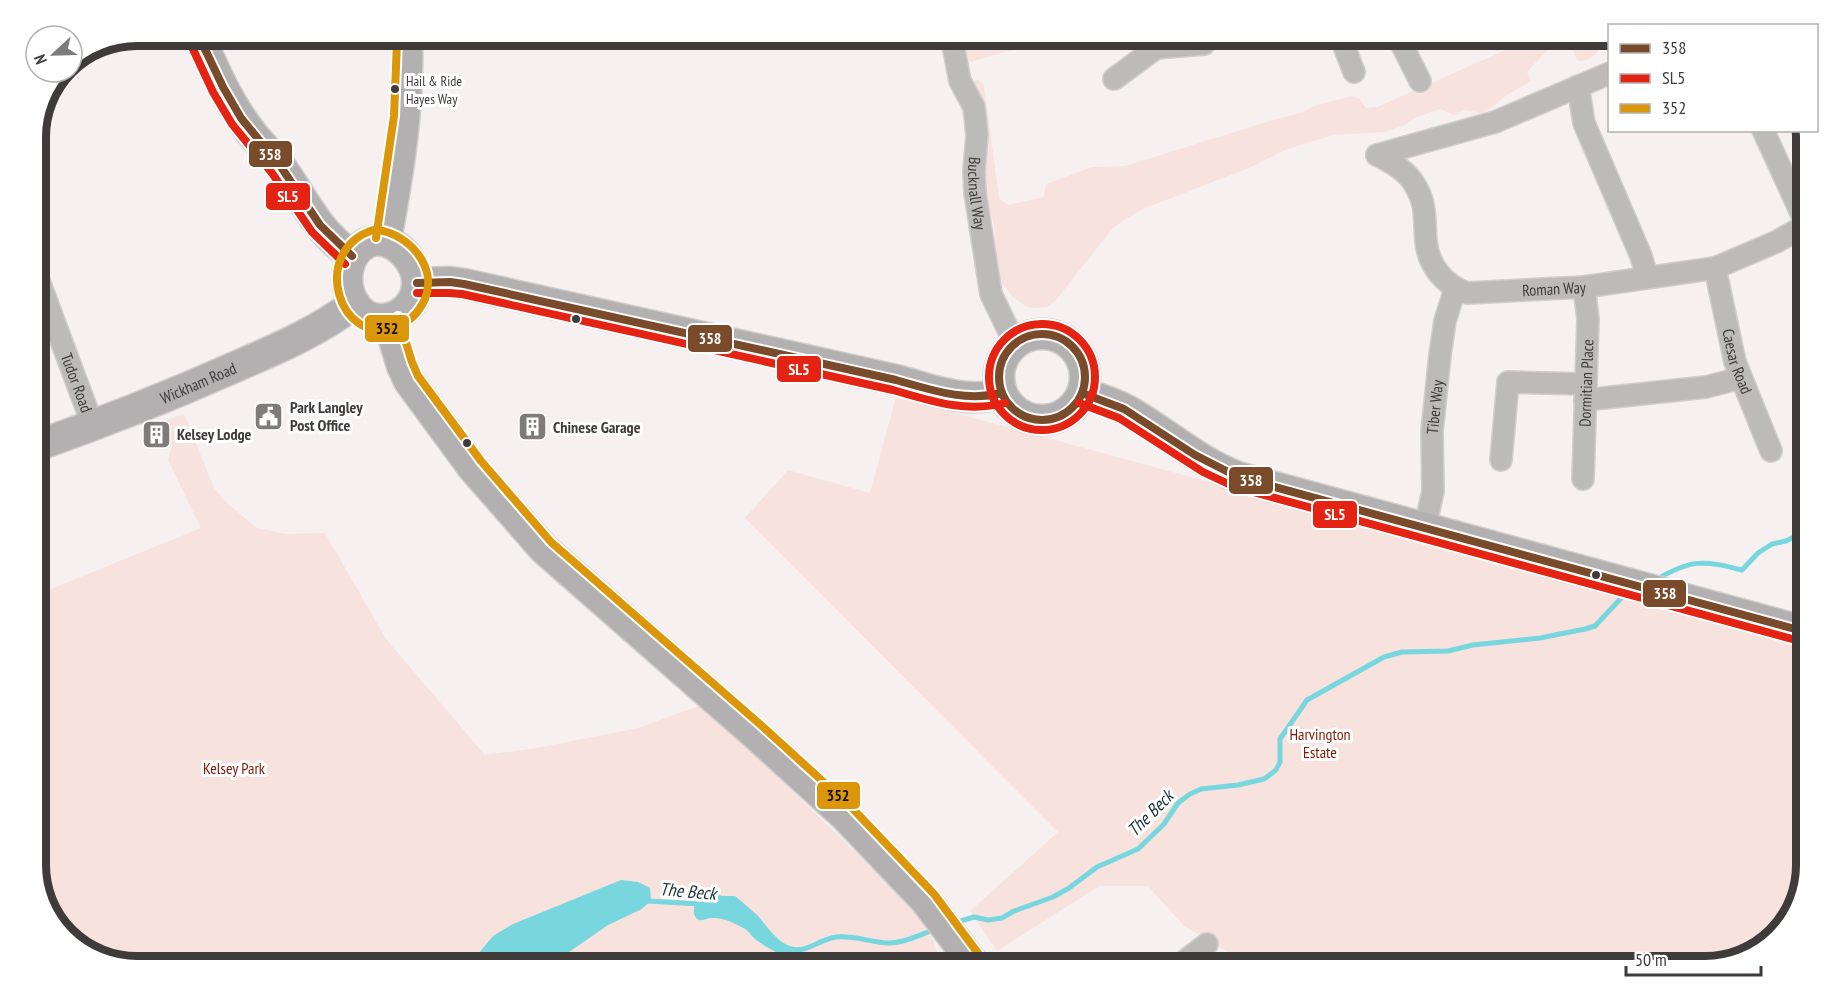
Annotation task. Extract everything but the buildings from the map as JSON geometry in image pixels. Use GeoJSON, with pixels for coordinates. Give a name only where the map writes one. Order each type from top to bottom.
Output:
{"type":"FeatureCollection","features":[{"type":"Feature","properties":{"kind":"main road"},"geometry":{"type":"LineString","coordinates":[[203,46],[228,99],[249,130],[279,164],[323,231],[352,256]]}},
{"type":"Feature","properties":{"kind":"main road"},"geometry":{"type":"LineString","coordinates":[[386,240],[403,141],[407,80],[406,46]]}},
{"type":"Feature","properties":{"kind":"main road"},"geometry":{"type":"LineString","coordinates":[[386,240],[400,247],[413,265],[417,284],[413,300],[406,310],[388,320],[370,318],[354,304],[348,286],[352,256],[360,246],[367,242],[386,240]]}},
{"type":"Feature","properties":{"kind":"main road"},"geometry":{"type":"LineString","coordinates":[[417,284],[450,282],[464,284],[896,380],[964,398],[989,398],[1002,393]]}},
{"type":"Feature","properties":{"kind":"main road","name":"Wickham Road"},"geometry":{"type":"LineString","coordinates":[[47,442],[179,391],[304,336],[334,319],[354,304]]}},
{"type":"Feature","properties":{"kind":"main road"},"geometry":{"type":"LineString","coordinates":[[388,320],[409,381],[472,468],[522,526],[562,567],[755,734],[845,816],[926,901],[967,956]]}},
{"type":"Feature","properties":{"kind":"main road"},"geometry":{"type":"LineString","coordinates":[[1037,334],[1052,335],[1065,340],[1080,357],[1084,381],[1082,393],[1066,411],[1055,417],[1041,420],[1019,414],[1009,405],[1002,393],[999,381],[1001,361],[1015,344],[1037,334]]}},
{"type":"Feature","properties":{"kind":"main road"},"geometry":{"type":"LineString","coordinates":[[1082,393],[1130,412],[1185,450],[1220,470],[1261,484],[1796,629]]}},
{"type":"Feature","properties":{"kind":"street","name":"Bucknall Way"},"geometry":{"type":"LineString","coordinates":[[953,46],[960,81],[974,107],[977,135],[975,193],[989,287],[995,307],[1015,344]]}},
{"type":"Feature","properties":{"kind":"street"},"geometry":{"type":"LineString","coordinates":[[1114,79],[1152,46]]}},
{"type":"Feature","properties":{"kind":"street"},"geometry":{"type":"LineString","coordinates":[[1344,46],[1354,72]]}},
{"type":"Feature","properties":{"kind":"street"},"geometry":{"type":"LineString","coordinates":[[1402,46],[1420,81]]}},
{"type":"Feature","properties":{"kind":"street"},"geometry":{"type":"LineString","coordinates":[[1455,289],[1447,283],[1429,258],[1424,204],[1416,186],[1406,173],[1377,155],[1495,122],[1608,74]]}},
{"type":"Feature","properties":{"kind":"street"},"geometry":{"type":"LineString","coordinates":[[1578,86],[1584,123],[1641,256],[1647,277]]}},
{"type":"Feature","properties":{"kind":"street"},"geometry":{"type":"LineString","coordinates":[[1764,132],[1795,200]]}},
{"type":"Feature","properties":{"kind":"street","name":"Roman Way"},"geometry":{"type":"LineString","coordinates":[[1455,289],[1467,292],[1584,287],[1714,268],[1776,242],[1795,231]]}},
{"type":"Feature","properties":{"kind":"street","name":"Caesar Road"},"geometry":{"type":"LineString","coordinates":[[1714,268],[1732,352],[1771,451]]}},
{"type":"Feature","properties":{"kind":"street","name":"Dormitian Place"},"geometry":{"type":"LineString","coordinates":[[1584,287],[1588,320],[1584,479]]}},
{"type":"Feature","properties":{"kind":"street","name":"Tiber Way"},"geometry":{"type":"LineString","coordinates":[[1425,528],[1433,491],[1432,431],[1444,321],[1455,289]]}},
{"type":"Feature","properties":{"kind":"street","name":"Tudor Road"},"geometry":{"type":"LineString","coordinates":[[47,303],[93,426]]}},
{"type":"Feature","properties":{"kind":"street"},"geometry":{"type":"LineString","coordinates":[[1501,460],[1508,382],[1586,392],[1706,387],[1741,378]]}},
{"type":"Feature","properties":{"kind":"street"},"geometry":{"type":"LineString","coordinates":[[1191,956],[1207,944]]}},
{"type":"Feature","properties":{"kind":"green space"},"geometry":{"type":"Polygon","coordinates":[[[963,46],[1034,46],[971,62],[966,60],[963,46]]]}},
{"type":"Feature","properties":{"kind":"green space"},"geometry":{"type":"Polygon","coordinates":[[[1515,46],[1551,46],[1527,72],[1531,81],[1507,95],[1484,113],[1465,110],[1454,115],[1440,109],[1385,132],[1333,135],[1285,150],[1247,169],[1145,208],[1113,228],[1056,300],[1047,307],[1025,306],[1012,296],[1002,283],[992,242],[996,233],[992,217],[987,210],[973,81],[978,80],[984,85],[999,198],[1008,205],[1044,197],[1046,184],[1092,167],[1125,166],[1301,113],[1314,106],[1352,96],[1360,99],[1366,108],[1377,107],[1515,46]]]}},
{"type":"Feature","properties":{"kind":"green space"},"geometry":{"type":"Polygon","coordinates":[[[1575,46],[1601,46],[1593,57],[1579,61],[1573,49],[1575,46]]]}},
{"type":"Feature","properties":{"kind":"green space","name":"Harvington Estate"},"geometry":{"type":"Polygon","coordinates":[[[896,397],[1796,641],[1796,865],[1786,905],[1765,933],[1739,949],[1716,955],[1233,956],[1184,926],[1148,886],[1099,886],[997,951],[970,911],[1058,832],[745,518],[788,470],[870,493],[896,397]]]}},
{"type":"Feature","properties":{"kind":"green space","name":"Kelsey Park"},"geometry":{"type":"Polygon","coordinates":[[[184,414],[214,488],[226,502],[257,528],[286,534],[325,533],[386,639],[485,755],[537,748],[638,728],[701,705],[753,755],[770,767],[875,871],[901,892],[933,940],[940,956],[137,956],[108,951],[87,940],[69,925],[62,915],[51,894],[48,882],[47,591],[201,528],[168,460],[172,446],[161,422],[184,414]]]}},
{"type":"Feature","properties":{"kind":"water"},"geometry":{"type":"Polygon","coordinates":[[[621,880],[638,882],[650,888],[651,901],[640,910],[608,925],[563,956],[476,956],[493,936],[513,924],[621,880]]]}},
{"type":"Feature","properties":{"kind":"water"},"geometry":{"type":"Polygon","coordinates":[[[704,887],[715,894],[735,896],[781,941],[793,947],[800,947],[796,955],[791,956],[774,951],[746,930],[728,921],[716,918],[701,920],[697,918],[694,906],[700,889],[704,887]]]}},
{"type":"Feature","properties":{"kind":"waterway","name":"The Beck"},"geometry":{"type":"LineString","coordinates":[[1655,580],[1679,568],[1697,563],[1717,564],[1742,570],[1758,553],[1772,544],[1796,536]]}},
{"type":"Feature","properties":{"kind":"waterway","name":"The Beck"},"geometry":{"type":"LineString","coordinates":[[954,923],[974,917],[988,920],[1002,918],[1014,911],[1053,897],[1097,867],[1138,849],[1164,824],[1178,803],[1190,794],[1201,789],[1238,785],[1264,779],[1276,770],[1280,762],[1280,739],[1307,700],[1384,657],[1402,652],[1448,651],[1473,645],[1540,638],[1585,629],[1595,626],[1625,594]]}},
{"type":"Feature","properties":{"kind":"waterway","name":"The Beck"},"geometry":{"type":"LineString","coordinates":[[647,901],[700,904]]}},
{"type":"Feature","properties":{"kind":"waterway","name":"The Beck"},"geometry":{"type":"LineString","coordinates":[[792,950],[803,949],[836,937],[893,943],[936,929]]}},
{"type":"Feature","properties":{"kind":"transit line","name":"358"},"geometry":{"type":"LineString","coordinates":[[203,46],[241,118],[281,167],[320,225],[352,256]]}},
{"type":"Feature","properties":{"kind":"transit line","name":"352"},"geometry":{"type":"LineString","coordinates":[[376,238],[394,116],[397,46]]}},
{"type":"Feature","properties":{"kind":"transit line","name":"SL5"},"geometry":{"type":"LineString","coordinates":[[192,47],[213,92],[232,124],[272,173],[312,232],[345,264]]}},
{"type":"Feature","properties":{"kind":"transit line","name":"352"},"geometry":{"type":"LineString","coordinates":[[373,230],[353,241],[342,257],[337,275],[339,294],[347,311],[359,324],[376,330],[396,327],[410,319],[423,304],[428,287],[424,264],[418,254],[400,238],[378,230]]}},
{"type":"Feature","properties":{"kind":"transit line","name":"358"},"geometry":{"type":"LineString","coordinates":[[417,283],[464,284],[896,380],[949,394],[975,396],[1002,393]]}},
{"type":"Feature","properties":{"kind":"transit line","name":"SL5"},"geometry":{"type":"LineString","coordinates":[[417,293],[462,294],[949,404],[976,407],[1005,403]]}},
{"type":"Feature","properties":{"kind":"transit line","name":"352"},"geometry":{"type":"LineString","coordinates":[[398,317],[418,376],[481,461],[551,542],[762,726],[852,808],[934,894],[980,956]]}},
{"type":"Feature","properties":{"kind":"transit line","name":"SL5"},"geometry":{"type":"LineString","coordinates":[[1042,324],[1062,328],[1080,339],[1091,357],[1095,377],[1091,397],[1080,415],[1062,426],[1042,430],[1022,426],[1004,415],[993,397],[989,377],[993,357],[1004,339],[1022,328],[1042,324]]}},
{"type":"Feature","properties":{"kind":"transit line","name":"358"},"geometry":{"type":"LineString","coordinates":[[1042,334],[1066,341],[1078,353],[1085,377],[1078,401],[1066,413],[1042,420],[1018,413],[1006,401],[999,377],[1006,353],[1018,341],[1042,334]]}},
{"type":"Feature","properties":{"kind":"transit line","name":"358"},"geometry":{"type":"LineString","coordinates":[[1082,393],[1124,409],[1195,455],[1238,477],[1796,629]]}},
{"type":"Feature","properties":{"kind":"transit line","name":"SL5"},"geometry":{"type":"LineString","coordinates":[[1079,403],[1119,418],[1203,472],[1235,487],[1796,640]]}},
{"type":"Feature","properties":{"kind":"place","name":"Hail & Ride Hayes Way"},"geometry":{"type":"Point","coordinates":[395,89]}},
{"type":"Feature","properties":{"kind":"place","name":"Park Langley Post Office"},"geometry":{"type":"Point","coordinates":[269,416]}},
{"type":"Feature","properties":{"kind":"place","name":"Chinese Garage"},"geometry":{"type":"Point","coordinates":[532,427]}},
{"type":"Feature","properties":{"kind":"place","name":"Kelsey Lodge"},"geometry":{"type":"Point","coordinates":[156,434]}}]}
